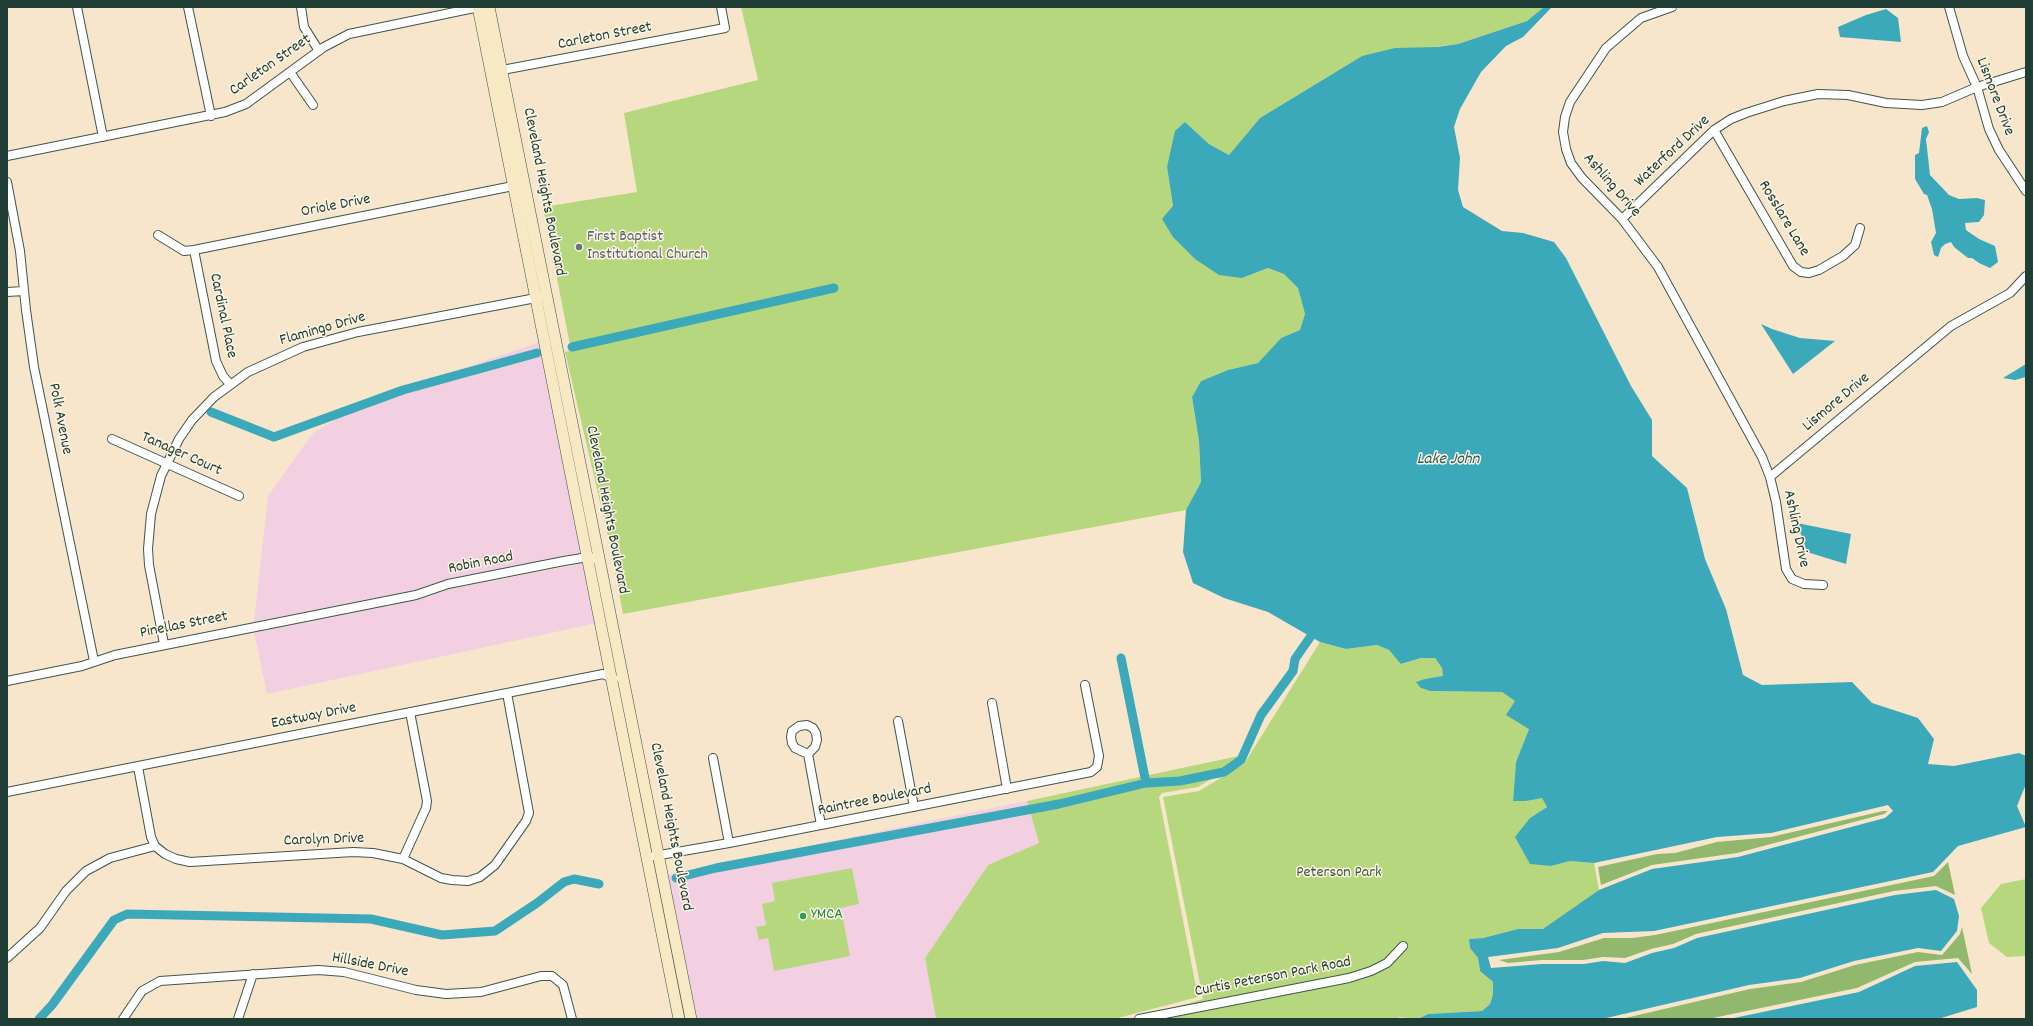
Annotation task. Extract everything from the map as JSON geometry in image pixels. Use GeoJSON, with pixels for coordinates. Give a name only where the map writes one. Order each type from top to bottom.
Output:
{"type":"FeatureCollection","features":[{"type":"Feature","properties":{"kind":"street"},"geometry":{"type":"LineString","coordinates":[[77,7],[103,137]]}},
{"type":"Feature","properties":{"kind":"street"},"geometry":{"type":"LineString","coordinates":[[188,7],[211,116]]}},
{"type":"Feature","properties":{"kind":"street"},"geometry":{"type":"LineString","coordinates":[[301,7],[304,27],[319,51]]}},
{"type":"Feature","properties":{"kind":"street","name":"Carleton Street"},"geometry":{"type":"LineString","coordinates":[[7,156],[225,112],[246,104],[319,51],[350,34],[478,7]]}},
{"type":"Feature","properties":{"kind":"street","name":"Cleveland Heights Boulevard"},"geometry":{"type":"LineString","coordinates":[[478,7],[491,72],[519,185],[566,417],[600,560],[626,684],[691,1019]]}},
{"type":"Feature","properties":{"kind":"street","name":"Cleveland Heights Boulevard"},"geometry":{"type":"LineString","coordinates":[[489,7],[502,70],[519,185]]}},
{"type":"Feature","properties":{"kind":"street","name":"Carleton Street"},"geometry":{"type":"LineString","coordinates":[[491,72],[725,28],[721,7]]}},
{"type":"Feature","properties":{"kind":"street","name":"Ashling Drive"},"geometry":{"type":"LineString","coordinates":[[1672,7],[1641,18],[1606,48],[1570,102],[1565,117],[1563,132],[1566,149],[1571,163],[1582,178],[1622,219],[1658,267],[1762,457],[1770,477],[1780,523],[1786,569],[1792,579],[1804,584],[1823,585]]}},
{"type":"Feature","properties":{"kind":"street","name":"Lismore Drive"},"geometry":{"type":"LineString","coordinates":[[1949,7],[1963,56],[1977,88],[1989,129],[1999,150],[2026,191]]}},
{"type":"Feature","properties":{"kind":"street"},"geometry":{"type":"LineString","coordinates":[[290,72],[313,105]]}},
{"type":"Feature","properties":{"kind":"street","name":"Waterford Drive"},"geometry":{"type":"LineString","coordinates":[[1622,219],[1714,130],[1731,119],[1746,113],[1803,96],[1840,94],[1886,103],[1922,105],[1942,102],[1977,88],[2026,72]]}},
{"type":"Feature","properties":{"kind":"street","name":"Rosslare Lane"},"geometry":{"type":"LineString","coordinates":[[1714,130],[1793,266],[1801,272],[1809,273],[1819,270],[1843,256],[1855,245],[1860,228]]}},
{"type":"Feature","properties":{"kind":"street","name":"Polk Avenue"},"geometry":{"type":"LineString","coordinates":[[7,182],[17,230],[34,367],[94,661]]}},
{"type":"Feature","properties":{"kind":"street","name":"Oriole Drive"},"geometry":{"type":"LineString","coordinates":[[158,235],[184,251],[194,250],[519,185]]}},
{"type":"Feature","properties":{"kind":"street","name":"Cardinal Place"},"geometry":{"type":"LineString","coordinates":[[194,250],[216,361],[220,372],[230,384]]}},
{"type":"Feature","properties":{"kind":"street","name":"Lismore Drive"},"geometry":{"type":"LineString","coordinates":[[1770,477],[1951,326],[2010,293],[2026,276]]}},
{"type":"Feature","properties":{"kind":"street"},"geometry":{"type":"LineString","coordinates":[[7,292],[24,291]]}},
{"type":"Feature","properties":{"kind":"street","name":"Flamingo Drive"},"geometry":{"type":"LineString","coordinates":[[164,644],[150,578],[148,549],[154,501],[166,464],[179,438],[192,420],[214,397],[230,384],[266,363],[302,347],[326,340],[542,297]]}},
{"type":"Feature","properties":{"kind":"street","name":"Cleveland Heights Boulevard"},"geometry":{"type":"LineString","coordinates":[[566,417],[588,557],[679,1019]]}},
{"type":"Feature","properties":{"kind":"street","name":"Tanager Court"},"geometry":{"type":"LineString","coordinates":[[112,439],[238,496]]}},
{"type":"Feature","properties":{"kind":"street","name":"Robin Road"},"geometry":{"type":"LineString","coordinates":[[368,604],[416,595],[448,584],[588,557],[600,560]]}},
{"type":"Feature","properties":{"kind":"street","name":"Pinellas Street"},"geometry":{"type":"LineString","coordinates":[[7,681],[82,666],[115,654],[368,604]]}},
{"type":"Feature","properties":{"kind":"street","name":"Eastway Drive"},"geometry":{"type":"LineString","coordinates":[[7,792],[603,674],[626,684]]}},
{"type":"Feature","properties":{"kind":"street","name":"Raintree Boulevard"},"geometry":{"type":"LineString","coordinates":[[647,857],[729,843],[1091,772],[1097,767],[1100,759],[1085,685]]}},
{"type":"Feature","properties":{"kind":"street","name":"Carolyn Drive"},"geometry":{"type":"LineString","coordinates":[[155,846],[164,854],[176,859],[190,862],[353,852],[403,859],[441,878],[468,881],[480,877],[491,869],[526,821],[529,813],[529,806],[507,693]]}},
{"type":"Feature","properties":{"kind":"street"},"geometry":{"type":"LineString","coordinates":[[992,703],[1007,789]]}},
{"type":"Feature","properties":{"kind":"street"},"geometry":{"type":"LineString","coordinates":[[403,859],[423,814],[427,801],[410,712]]}},
{"type":"Feature","properties":{"kind":"street"},"geometry":{"type":"LineString","coordinates":[[898,721],[914,807]]}},
{"type":"Feature","properties":{"kind":"street"},"geometry":{"type":"LineString","coordinates":[[808,754],[821,825]]}},
{"type":"Feature","properties":{"kind":"street"},"geometry":{"type":"LineString","coordinates":[[713,758],[729,843]]}},
{"type":"Feature","properties":{"kind":"street"},"geometry":{"type":"LineString","coordinates":[[7,958],[40,928],[66,891],[86,871],[110,858],[155,846],[151,837],[138,767]]}},
{"type":"Feature","properties":{"kind":"street","name":"Curtis Peterson Park Road"},"geometry":{"type":"LineString","coordinates":[[1139,1019],[1341,979],[1371,971],[1387,963],[1403,946]]}},
{"type":"Feature","properties":{"kind":"street","name":"Hillside Drive"},"geometry":{"type":"LineString","coordinates":[[124,1019],[142,991],[160,981],[318,970],[344,972],[416,990],[446,994],[481,992],[548,975],[558,979],[563,985],[572,1019]]}},
{"type":"Feature","properties":{"kind":"street"},"geometry":{"type":"LineString","coordinates":[[238,1019],[253,974]]}},
{"type":"Feature","properties":{"kind":"shaded area"},"geometry":{"type":"Polygon","coordinates":[[[540,342],[583,553],[448,579],[414,591],[254,622],[268,496],[313,433],[364,402],[540,342]]]}},
{"type":"Feature","properties":{"kind":"shaded area"},"geometry":{"type":"Polygon","coordinates":[[[585,563],[597,623],[267,694],[254,632],[416,600],[450,589],[585,563]]]}},
{"type":"Feature","properties":{"kind":"shaded area"},"geometry":{"type":"Polygon","coordinates":[[[1027,801],[1039,843],[988,865],[925,958],[936,1019],[696,1019],[667,875],[1027,801]]]}},
{"type":"Feature","properties":{"kind":"green space"},"geometry":{"type":"Polygon","coordinates":[[[741,7],[1544,7],[1527,21],[1458,44],[1362,56],[1260,118],[1229,155],[1209,144],[1185,122],[1167,167],[1173,206],[1242,278],[1268,268],[1284,274],[1298,288],[1305,314],[1300,330],[1281,338],[1258,363],[1228,370],[1201,381],[1192,397],[1199,441],[1201,482],[1186,510],[623,614],[611,549],[565,352],[571,350],[543,207],[637,192],[624,113],[758,80],[741,7]]]}},
{"type":"Feature","properties":{"kind":"green space","name":"Peterson Park"},"geometry":{"type":"Polygon","coordinates":[[[1320,642],[1346,649],[1377,645],[1389,650],[1402,664],[1421,658],[1435,658],[1442,668],[1444,677],[1425,679],[1421,688],[1430,691],[1502,692],[1515,701],[1529,729],[1516,762],[1513,801],[1526,801],[1542,797],[1547,807],[1530,818],[1551,866],[1570,861],[1594,863],[1599,890],[1543,930],[1518,929],[1483,938],[1469,939],[1470,948],[1478,958],[1480,971],[1493,982],[1493,994],[1490,1004],[1482,1011],[1428,1014],[1418,1019],[1399,1017],[1397,1019],[1134,1019],[1203,999],[1163,797],[1199,791],[1244,764],[1320,642]]]}},
{"type":"Feature","properties":{"kind":"green space"},"geometry":{"type":"Polygon","coordinates":[[[1244,756],[1241,761],[1198,787],[1162,793],[1159,797],[1198,997],[1114,1019],[936,1019],[925,958],[988,865],[1039,843],[1027,801],[1244,756]]]}},
{"type":"Feature","properties":{"kind":"green space"},"geometry":{"type":"Polygon","coordinates":[[[1888,811],[1884,814],[1737,853],[1652,865],[1601,885],[1598,867],[1657,854],[1675,853],[1717,842],[1771,837],[1888,811]]]}},
{"type":"Feature","properties":{"kind":"green space"},"geometry":{"type":"Polygon","coordinates":[[[1948,862],[1955,895],[1936,886],[1894,891],[1696,934],[1673,944],[1651,949],[1625,958],[1603,957],[1583,960],[1542,960],[1508,963],[1499,960],[1559,952],[1604,938],[1632,938],[1655,935],[1934,876],[1948,862]]]}},
{"type":"Feature","properties":{"kind":"green space","name":"YMCA"},"geometry":{"type":"Polygon","coordinates":[[[852,868],[859,904],[841,908],[850,956],[774,971],[768,938],[759,940],[756,927],[766,925],[762,904],[775,901],[772,883],[852,868]]]}},
{"type":"Feature","properties":{"kind":"green space"},"geometry":{"type":"Polygon","coordinates":[[[2026,879],[2026,956],[2007,957],[1989,943],[1981,908],[2001,884],[2026,879]]]}},
{"type":"Feature","properties":{"kind":"green space"},"geometry":{"type":"Polygon","coordinates":[[[1962,927],[1972,974],[1958,958],[1915,962],[1857,988],[1708,1019],[1621,1019],[1750,989],[1801,982],[1855,965],[1918,952],[1942,955],[1960,934],[1962,927]]]}},
{"type":"Feature","properties":{"kind":"water","name":"Lake John"},"geometry":{"type":"Polygon","coordinates":[[[1544,7],[1552,7],[1523,37],[1506,46],[1481,72],[1460,109],[1454,127],[1460,158],[1458,190],[1463,207],[1502,231],[1523,233],[1554,242],[1566,258],[1631,386],[1652,420],[1652,456],[1687,488],[1705,559],[1726,609],[1743,675],[1762,685],[1852,682],[1872,703],[1918,718],[1934,739],[1928,764],[1954,766],[2019,753],[2026,756],[2026,784],[2017,806],[2026,827],[1958,846],[1933,872],[1654,931],[1603,933],[1558,948],[1488,957],[1491,968],[1542,964],[1584,964],[1603,961],[1625,963],[1652,953],[1674,948],[1697,938],[1895,895],[1936,890],[1954,899],[1959,916],[1957,931],[1941,951],[1918,948],[1854,961],[1800,978],[1749,985],[1602,1019],[1418,1019],[1428,1014],[1482,1011],[1490,1004],[1493,994],[1493,982],[1480,971],[1478,958],[1470,948],[1469,939],[1483,938],[1518,929],[1543,929],[1599,890],[1652,869],[1738,857],[1885,818],[1893,811],[1888,805],[1771,833],[1717,837],[1594,863],[1570,861],[1551,866],[1530,864],[1515,837],[1530,818],[1547,807],[1542,798],[1526,801],[1513,801],[1516,762],[1529,729],[1506,715],[1515,701],[1502,692],[1430,691],[1421,688],[1416,682],[1443,676],[1442,668],[1435,658],[1421,658],[1401,664],[1389,650],[1377,645],[1346,649],[1320,642],[1268,612],[1224,598],[1193,583],[1183,552],[1186,510],[1201,482],[1199,441],[1192,397],[1201,381],[1228,370],[1258,363],[1281,338],[1300,330],[1305,314],[1298,288],[1284,274],[1268,268],[1242,278],[1219,275],[1195,259],[1173,237],[1162,219],[1173,206],[1167,167],[1175,131],[1185,122],[1209,144],[1229,155],[1260,118],[1362,56],[1395,48],[1437,47],[1458,44],[1527,21],[1544,7]]]}},
{"type":"Feature","properties":{"kind":"water"},"geometry":{"type":"Polygon","coordinates":[[[1886,9],[1898,18],[1901,42],[1840,37],[1838,27],[1866,15],[1886,9]]]}},
{"type":"Feature","properties":{"kind":"water"},"geometry":{"type":"Polygon","coordinates":[[[1927,126],[1929,132],[1926,139],[1930,175],[1949,195],[1959,199],[1977,198],[1985,200],[1984,215],[1979,222],[1965,223],[1966,230],[1979,239],[1995,246],[1998,262],[1990,268],[1972,258],[1968,258],[1954,247],[1951,242],[1945,244],[1941,248],[1938,257],[1934,255],[1931,242],[1936,233],[1932,209],[1927,195],[1924,194],[1915,179],[1915,155],[1919,153],[1922,128],[1927,126]]]}},
{"type":"Feature","properties":{"kind":"water"},"geometry":{"type":"Polygon","coordinates":[[[1761,324],[1800,338],[1835,341],[1793,374],[1761,324]]]}},
{"type":"Feature","properties":{"kind":"water"},"geometry":{"type":"Polygon","coordinates":[[[2026,364],[2026,377],[2015,380],[2003,378],[2026,364]]]}},
{"type":"Feature","properties":{"kind":"water"},"geometry":{"type":"Polygon","coordinates":[[[1797,523],[1851,534],[1846,564],[1807,552],[1797,523]]]}},
{"type":"Feature","properties":{"kind":"water"},"geometry":{"type":"Polygon","coordinates":[[[1957,962],[1977,990],[1977,1007],[1938,1019],[1729,1019],[1859,992],[1915,966],[1957,962]]]}},
{"type":"Feature","properties":{"kind":"waterway"},"geometry":{"type":"LineString","coordinates":[[572,347],[834,288]]}},
{"type":"Feature","properties":{"kind":"waterway"},"geometry":{"type":"LineString","coordinates":[[211,412],[274,437],[403,390],[537,353]]}},
{"type":"Feature","properties":{"kind":"waterway"},"geometry":{"type":"LineString","coordinates":[[676,878],[716,868],[1059,804],[1146,783],[1180,781],[1224,772],[1241,760],[1261,715],[1293,671],[1295,659],[1311,636]]}},
{"type":"Feature","properties":{"kind":"waterway"},"geometry":{"type":"LineString","coordinates":[[1121,658],[1146,783]]}},
{"type":"Feature","properties":{"kind":"waterway"},"geometry":{"type":"LineString","coordinates":[[39,1019],[52,1005],[114,920],[127,914],[371,919],[442,935],[495,931],[537,903],[564,882],[574,879],[599,884]]}},
{"type":"Feature","properties":{"kind":"place","name":"First Baptist Institutional Church"},"geometry":{"type":"Point","coordinates":[579,247]}},
{"type":"Feature","properties":{"kind":"place","name":"YMCA"},"geometry":{"type":"Point","coordinates":[803,916]}}]}
